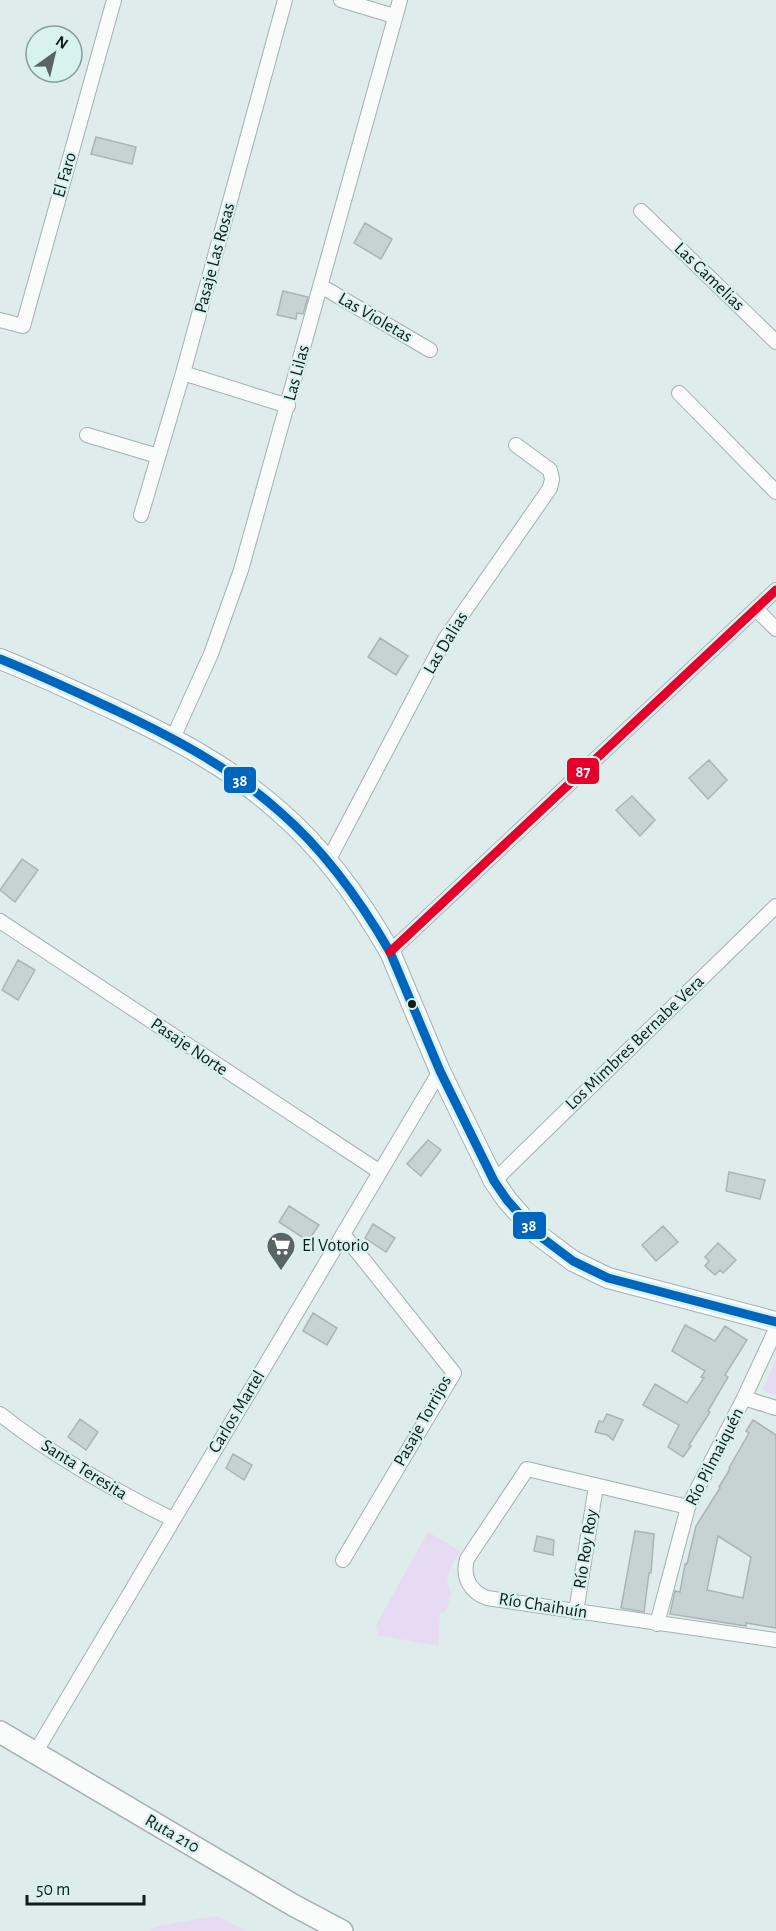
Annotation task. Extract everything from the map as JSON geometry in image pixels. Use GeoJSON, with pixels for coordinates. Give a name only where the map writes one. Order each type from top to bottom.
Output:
{"type":"FeatureCollection","features":[{"type":"Feature","properties":{"kind":"main road","name":"Ruta 210"},"geometry":{"type":"LineString","coordinates":[[0,1732],[293,1905],[342,1931]]}},
{"type":"Feature","properties":{"kind":"street","name":"El Faro"},"geometry":{"type":"LineString","coordinates":[[0,320],[23,326],[114,0]]}},
{"type":"Feature","properties":{"kind":"street","name":"Pasaje Las Rosas"},"geometry":{"type":"LineString","coordinates":[[141,515],[183,373],[285,0]]}},
{"type":"Feature","properties":{"kind":"street"},"geometry":{"type":"LineString","coordinates":[[340,0],[394,16]]}},
{"type":"Feature","properties":{"kind":"street","name":"Las Lilas"},"geometry":{"type":"LineString","coordinates":[[173,738],[211,654],[254,527],[400,0]]}},
{"type":"Feature","properties":{"kind":"street","name":"Las Camelias"},"geometry":{"type":"LineString","coordinates":[[641,211],[776,342]]}},
{"type":"Feature","properties":{"kind":"street","name":"Las Violetas"},"geometry":{"type":"LineString","coordinates":[[321,286],[430,350]]}},
{"type":"Feature","properties":{"kind":"street"},"geometry":{"type":"LineString","coordinates":[[183,373],[288,406]]}},
{"type":"Feature","properties":{"kind":"street"},"geometry":{"type":"LineString","coordinates":[[680,393],[776,492]]}},
{"type":"Feature","properties":{"kind":"street"},"geometry":{"type":"LineString","coordinates":[[87,435],[158,456]]}},
{"type":"Feature","properties":{"kind":"street","name":"Las Dalias"},"geometry":{"type":"LineString","coordinates":[[328,861],[445,639],[550,488],[552,478],[550,470],[516,445]]}},
{"type":"Feature","properties":{"kind":"street"},"geometry":{"type":"LineString","coordinates":[[390,952],[776,590]]}},
{"type":"Feature","properties":{"kind":"street"},"geometry":{"type":"LineString","coordinates":[[756,609],[776,629]]}},
{"type":"Feature","properties":{"kind":"street"},"geometry":{"type":"LineString","coordinates":[[0,659],[49,679],[202,754],[257,792],[282,813],[328,861],[365,910],[390,952],[440,1071],[494,1181],[507,1200],[537,1234],[554,1249],[590,1270],[626,1284],[776,1322]]}},
{"type":"Feature","properties":{"kind":"street","name":"Los Mimbres Bernabe Vera"},"geometry":{"type":"LineString","coordinates":[[494,1181],[776,906]]}},
{"type":"Feature","properties":{"kind":"street","name":"Pasaje Norte"},"geometry":{"type":"LineString","coordinates":[[0,921],[380,1172]]}},
{"type":"Feature","properties":{"kind":"street","name":"Carlos Martel"},"geometry":{"type":"LineString","coordinates":[[35,1753],[440,1071]]}},
{"type":"Feature","properties":{"kind":"street","name":"Pasaje Torrijos"},"geometry":{"type":"LineString","coordinates":[[343,1234],[454,1373],[343,1560]]}},
{"type":"Feature","properties":{"kind":"street","name":"Río Pilmaiquén"},"geometry":{"type":"LineString","coordinates":[[657,1624],[688,1507],[744,1398],[776,1329]]}},
{"type":"Feature","properties":{"kind":"street"},"geometry":{"type":"LineString","coordinates":[[744,1398],[776,1408]]}},
{"type":"Feature","properties":{"kind":"street","name":"Santa Teresita"},"geometry":{"type":"LineString","coordinates":[[0,1414],[101,1482],[172,1520]]}},
{"type":"Feature","properties":{"kind":"street","name":"Río Chaihuín"},"geometry":{"type":"LineString","coordinates":[[688,1507],[527,1469],[471,1553],[465,1566],[467,1581],[481,1596],[576,1612],[776,1640]]}},
{"type":"Feature","properties":{"kind":"street","name":"Río Roy Roy"},"geometry":{"type":"LineString","coordinates":[[576,1612],[596,1486]]}},
{"type":"Feature","properties":{"kind":"shaded area"},"geometry":{"type":"Polygon","coordinates":[[[776,1359],[776,1396],[763,1390],[776,1359]]]}},
{"type":"Feature","properties":{"kind":"shaded area"},"geometry":{"type":"Polygon","coordinates":[[[428,1532],[460,1551],[447,1580],[451,1594],[446,1611],[440,1614],[438,1646],[378,1635],[376,1625],[428,1532]]]}},
{"type":"Feature","properties":{"kind":"shaded area"},"geometry":{"type":"Polygon","coordinates":[[[216,1916],[247,1931],[148,1931],[158,1926],[216,1916]]]}},
{"type":"Feature","properties":{"kind":"building"},"geometry":{"type":"Polygon","coordinates":[[[96,137],[136,147],[132,164],[91,154],[96,137]]]}},
{"type":"Feature","properties":{"kind":"building"},"geometry":{"type":"Polygon","coordinates":[[[365,223],[392,239],[381,259],[354,243],[365,223]]]}},
{"type":"Feature","properties":{"kind":"building"},"geometry":{"type":"Polygon","coordinates":[[[283,291],[308,297],[303,314],[297,313],[296,319],[277,315],[283,291]]]}},
{"type":"Feature","properties":{"kind":"building"},"geometry":{"type":"Polygon","coordinates":[[[380,638],[408,656],[396,675],[368,657],[380,638]]]}},
{"type":"Feature","properties":{"kind":"building"},"geometry":{"type":"Polygon","coordinates":[[[709,760],[727,780],[708,799],[689,778],[709,760]]]}},
{"type":"Feature","properties":{"kind":"building"},"geometry":{"type":"Polygon","coordinates":[[[632,796],[655,820],[640,836],[616,810],[632,796]]]}},
{"type":"Feature","properties":{"kind":"building"},"geometry":{"type":"Polygon","coordinates":[[[22,859],[38,870],[15,902],[0,890],[22,859]]]}},
{"type":"Feature","properties":{"kind":"building"},"geometry":{"type":"Polygon","coordinates":[[[18,960],[35,970],[18,1000],[2,990],[18,960]]]}},
{"type":"Feature","properties":{"kind":"building"},"geometry":{"type":"Polygon","coordinates":[[[428,1140],[441,1150],[421,1176],[407,1164],[428,1140]]]}},
{"type":"Feature","properties":{"kind":"building"},"geometry":{"type":"Polygon","coordinates":[[[729,1172],[765,1180],[760,1199],[726,1191],[729,1172]]]}},
{"type":"Feature","properties":{"kind":"building"},"geometry":{"type":"Polygon","coordinates":[[[289,1206],[319,1225],[308,1241],[279,1222],[289,1206]]]}},
{"type":"Feature","properties":{"kind":"building"},"geometry":{"type":"Polygon","coordinates":[[[373,1224],[395,1238],[386,1252],[365,1238],[373,1224]]]}},
{"type":"Feature","properties":{"kind":"building"},"geometry":{"type":"Polygon","coordinates":[[[663,1226],[678,1242],[656,1261],[642,1245],[663,1226]]]}},
{"type":"Feature","properties":{"kind":"building"},"geometry":{"type":"Polygon","coordinates":[[[718,1243],[736,1260],[723,1273],[720,1270],[715,1275],[705,1266],[709,1261],[705,1257],[718,1243]]]}},
{"type":"Feature","properties":{"kind":"building"},"geometry":{"type":"Polygon","coordinates":[[[313,1313],[337,1328],[327,1345],[303,1331],[313,1313]]]}},
{"type":"Feature","properties":{"kind":"building"},"geometry":{"type":"Polygon","coordinates":[[[685,1325],[715,1341],[725,1326],[747,1340],[725,1375],[728,1377],[683,1457],[668,1447],[679,1425],[643,1405],[655,1384],[687,1403],[704,1378],[701,1377],[705,1371],[672,1351],[685,1325]]]}},
{"type":"Feature","properties":{"kind":"building"},"geometry":{"type":"Polygon","coordinates":[[[607,1414],[623,1420],[613,1440],[607,1435],[595,1432],[599,1421],[603,1422],[607,1414]]]}},
{"type":"Feature","properties":{"kind":"building"},"geometry":{"type":"Polygon","coordinates":[[[80,1419],[98,1432],[86,1450],[68,1437],[80,1419]]]}},
{"type":"Feature","properties":{"kind":"building"},"geometry":{"type":"Polygon","coordinates":[[[753,1420],[776,1435],[776,1628],[746,1623],[746,1626],[670,1614],[675,1591],[680,1592],[696,1526],[720,1488],[749,1433],[746,1431],[753,1420]],[[718,1536],[707,1590],[743,1598],[751,1557],[718,1536]]]}},
{"type":"Feature","properties":{"kind":"building"},"geometry":{"type":"Polygon","coordinates":[[[233,1454],[252,1465],[244,1480],[226,1468],[233,1454]]]}},
{"type":"Feature","properties":{"kind":"building"},"geometry":{"type":"Polygon","coordinates":[[[635,1531],[654,1534],[651,1573],[649,1573],[644,1612],[621,1608],[635,1531]]]}},
{"type":"Feature","properties":{"kind":"building"},"geometry":{"type":"Polygon","coordinates":[[[537,1536],[554,1540],[553,1555],[534,1551],[537,1536]]]}},
{"type":"Feature","properties":{"kind":"transit line","name":"87"},"geometry":{"type":"LineString","coordinates":[[390,952],[776,590]]}},
{"type":"Feature","properties":{"kind":"transit line","name":"38"},"geometry":{"type":"LineString","coordinates":[[0,659],[117,711],[202,756],[261,796],[312,843],[354,895],[390,952],[440,1071],[494,1181],[507,1200],[537,1234],[573,1261],[608,1278],[776,1322]]}},
{"type":"Feature","properties":{"kind":"place","name":"El Votorio"},"geometry":{"type":"Point","coordinates":[281,1272]}}]}
